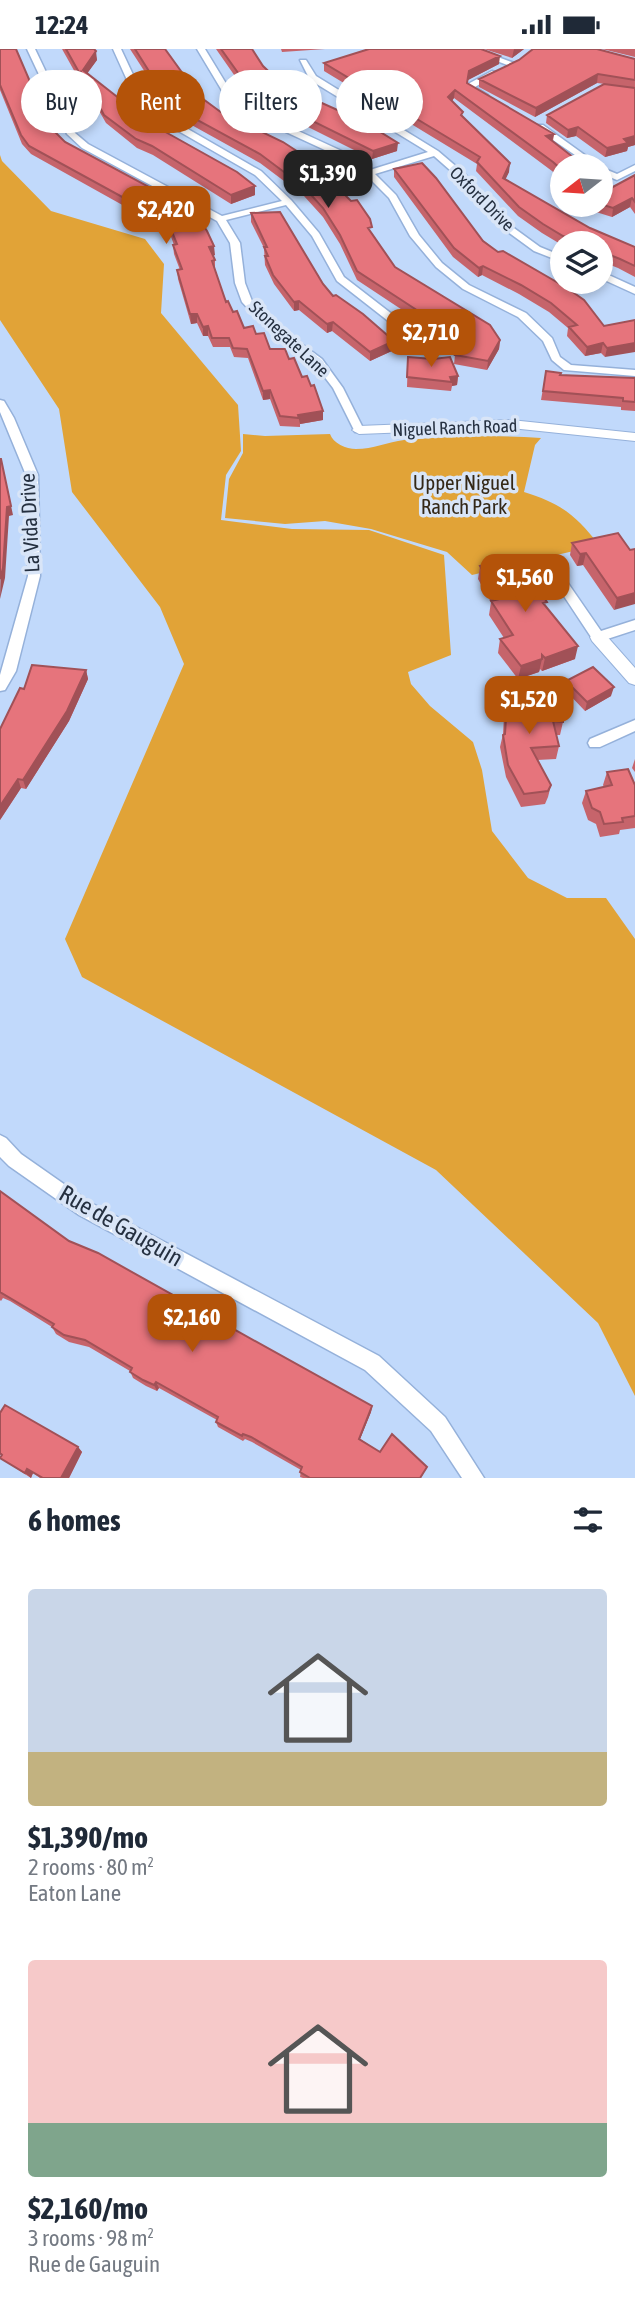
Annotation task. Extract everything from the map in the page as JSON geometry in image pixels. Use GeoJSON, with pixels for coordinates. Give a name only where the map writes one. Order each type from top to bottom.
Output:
{"type":"FeatureCollection","features":[{"type":"Feature","properties":{"kind":"street"},"geometry":{"type":"LineString","coordinates":[[31,49],[71,134],[85,146],[221,219],[288,202]]}},
{"type":"Feature","properties":{"kind":"street"},"geometry":{"type":"LineString","coordinates":[[117,49],[131,80],[164,119],[258,173],[316,235],[340,279],[428,347]]}},
{"type":"Feature","properties":{"kind":"street"},"geometry":{"type":"LineString","coordinates":[[201,49],[230,97],[252,113],[343,155],[369,173],[393,197],[415,236],[439,265],[466,288],[522,315],[548,341],[556,358],[568,368],[635,373]]}},
{"type":"Feature","properties":{"kind":"street"},"geometry":{"type":"LineString","coordinates":[[469,49],[513,64]]}},
{"type":"Feature","properties":{"kind":"street"},"geometry":{"type":"LineString","coordinates":[[498,104],[471,88],[472,84],[524,56]]}},
{"type":"Feature","properties":{"kind":"street","name":"Oxford Drive"},"geometry":{"type":"LineString","coordinates":[[303,62],[313,78],[435,153],[462,176],[500,222],[537,249],[550,254]]}},
{"type":"Feature","properties":{"kind":"street"},"geometry":{"type":"LineString","coordinates":[[545,117],[535,123],[579,154]]}},
{"type":"Feature","properties":{"kind":"street"},"geometry":{"type":"LineString","coordinates":[[369,173],[435,153]]}},
{"type":"Feature","properties":{"kind":"street"},"geometry":{"type":"LineString","coordinates":[[613,177],[623,176],[635,168]]}},
{"type":"Feature","properties":{"kind":"street","name":"Stonegate Lane"},"geometry":{"type":"LineString","coordinates":[[221,219],[236,243],[240,283],[247,302],[268,324],[318,361],[338,388],[359,430]]}},
{"type":"Feature","properties":{"kind":"street"},"geometry":{"type":"LineString","coordinates":[[613,280],[635,291]]}},
{"type":"Feature","properties":{"kind":"street","name":"La Vida Drive"},"geometry":{"type":"LineString","coordinates":[[0,403],[9,418],[32,475],[34,576],[9,671],[0,686]]}},
{"type":"Feature","properties":{"kind":"street","name":"Niguel Ranch Road"},"geometry":{"type":"LineString","coordinates":[[359,430],[511,424],[635,437]]}},
{"type":"Feature","properties":{"kind":"street"},"geometry":{"type":"LineString","coordinates":[[546,560],[598,637],[635,678]]}},
{"type":"Feature","properties":{"kind":"street"},"geometry":{"type":"LineString","coordinates":[[598,637],[635,625]]}},
{"type":"Feature","properties":{"kind":"street"},"geometry":{"type":"LineString","coordinates":[[595,743],[635,725]]}},
{"type":"Feature","properties":{"kind":"street","name":"Rue de Gauguin"},"geometry":{"type":"LineString","coordinates":[[0,1144],[15,1160],[85,1209],[372,1363],[438,1424],[474,1478]]}},
{"type":"Feature","properties":{"kind":"green space"},"geometry":{"type":"Polygon","coordinates":[[[0,155],[2,161],[51,211],[145,239],[164,264],[161,313],[238,405],[241,451],[226,475],[221,520],[292,529],[369,530],[444,555],[451,655],[408,672],[411,684],[430,706],[473,742],[482,770],[492,831],[528,878],[567,898],[606,898],[635,939],[635,1396],[598,1323],[436,1170],[82,977],[65,939],[184,664],[160,607],[72,492],[59,409],[0,320],[0,155]]]}},
{"type":"Feature","properties":{"kind":"green space","name":"Upper Niguel Ranch Park"},"geometry":{"type":"Polygon","coordinates":[[[243,434],[330,434],[340,445],[356,449],[404,440],[489,436],[541,438],[535,445],[524,492],[566,511],[599,545],[472,575],[447,552],[371,529],[325,521],[285,524],[225,518],[229,479],[243,453],[243,434]]]}},
{"type":"Feature","properties":{"kind":"building"},"geometry":{"type":"Polygon","coordinates":[[[0,49],[16,49],[25,70],[21,70],[21,133],[56,133],[65,142],[192,210],[180,214],[182,223],[200,220],[207,231],[214,246],[209,247],[215,260],[212,261],[226,302],[228,301],[233,312],[237,311],[244,328],[253,326],[256,334],[264,333],[270,349],[285,349],[289,359],[294,358],[302,377],[307,376],[311,386],[314,385],[323,411],[298,415],[299,418],[280,416],[270,390],[263,391],[247,349],[233,348],[229,338],[212,338],[208,326],[203,327],[197,314],[190,314],[177,270],[182,269],[173,245],[177,244],[168,222],[29,146],[21,135],[0,85],[0,49]]]}},
{"type":"Feature","properties":{"kind":"building"},"geometry":{"type":"Polygon","coordinates":[[[66,49],[94,49],[96,51],[83,70],[78,70],[66,49]]]}},
{"type":"Feature","properties":{"kind":"building"},"geometry":{"type":"Polygon","coordinates":[[[135,49],[165,49],[180,70],[148,70],[135,49]]]}},
{"type":"Feature","properties":{"kind":"building"},"geometry":{"type":"Polygon","coordinates":[[[221,49],[252,49],[267,70],[236,70],[221,49]]]}},
{"type":"Feature","properties":{"kind":"building"},"geometry":{"type":"Polygon","coordinates":[[[369,49],[481,49],[500,56],[469,71],[467,83],[554,134],[546,136],[569,154],[550,154],[550,160],[455,90],[448,97],[463,112],[461,115],[510,163],[503,178],[550,205],[550,217],[571,217],[597,231],[555,231],[543,224],[519,207],[477,162],[480,157],[423,123],[423,70],[336,70],[324,63],[369,49]]]}},
{"type":"Feature","properties":{"kind":"building"},"geometry":{"type":"Polygon","coordinates":[[[533,49],[597,49],[635,59],[635,80],[598,74],[536,108],[479,79],[519,60],[533,49]]]}},
{"type":"Feature","properties":{"kind":"building"},"geometry":{"type":"Polygon","coordinates":[[[604,84],[635,88],[635,136],[624,139],[628,143],[607,148],[578,127],[568,130],[547,115],[604,84]]]}},
{"type":"Feature","properties":{"kind":"building"},"geometry":{"type":"Polygon","coordinates":[[[102,85],[116,96],[116,124],[104,115],[102,85]]]}},
{"type":"Feature","properties":{"kind":"building"},"geometry":{"type":"Polygon","coordinates":[[[205,100],[219,111],[219,132],[205,124],[205,100]]]}},
{"type":"Feature","properties":{"kind":"building"},"geometry":{"type":"Polygon","coordinates":[[[322,103],[336,109],[336,133],[322,126],[322,103]]]}},
{"type":"Feature","properties":{"kind":"building"},"geometry":{"type":"Polygon","coordinates":[[[128,133],[167,133],[237,172],[255,186],[231,195],[128,133]]]}},
{"type":"Feature","properties":{"kind":"building"},"geometry":{"type":"Polygon","coordinates":[[[221,133],[264,133],[283,142],[324,171],[318,173],[322,184],[332,182],[351,201],[357,200],[370,219],[372,227],[368,228],[395,267],[490,325],[500,340],[488,361],[455,355],[464,340],[454,324],[446,328],[357,271],[340,235],[323,208],[304,187],[260,154],[221,133]]]}},
{"type":"Feature","properties":{"kind":"building"},"geometry":{"type":"Polygon","coordinates":[[[337,133],[382,133],[398,143],[373,151],[337,133]]]}},
{"type":"Feature","properties":{"kind":"building"},"geometry":{"type":"Polygon","coordinates":[[[422,163],[483,241],[498,252],[503,251],[550,278],[550,294],[576,294],[584,300],[604,326],[635,320],[635,343],[607,348],[603,343],[587,347],[569,327],[577,325],[551,303],[483,266],[479,268],[454,248],[394,169],[422,163]]]}},
{"type":"Feature","properties":{"kind":"building"},"geometry":{"type":"Polygon","coordinates":[[[635,175],[635,202],[632,198],[613,208],[613,187],[635,175]]]}},
{"type":"Feature","properties":{"kind":"building"},"geometry":{"type":"Polygon","coordinates":[[[280,212],[333,296],[336,295],[363,314],[394,341],[370,352],[333,322],[327,324],[299,301],[294,302],[273,275],[265,256],[268,256],[264,247],[267,247],[251,213],[280,212]]]}},
{"type":"Feature","properties":{"kind":"building"},"geometry":{"type":"Polygon","coordinates":[[[613,238],[635,247],[635,266],[613,256],[613,238]]]}},
{"type":"Feature","properties":{"kind":"building"},"geometry":{"type":"Polygon","coordinates":[[[408,357],[450,357],[458,376],[450,377],[452,382],[407,377],[408,357]]]}},
{"type":"Feature","properties":{"kind":"building"},"geometry":{"type":"Polygon","coordinates":[[[546,371],[561,373],[560,375],[635,378],[635,402],[623,401],[623,398],[543,391],[546,371]]]}},
{"type":"Feature","properties":{"kind":"building"},"geometry":{"type":"Polygon","coordinates":[[[0,459],[11,506],[7,507],[0,579],[0,459]]]}},
{"type":"Feature","properties":{"kind":"building"},"geometry":{"type":"Polygon","coordinates":[[[618,533],[630,550],[635,549],[635,593],[617,598],[586,553],[580,554],[572,543],[618,533]]]}},
{"type":"Feature","properties":{"kind":"building"},"geometry":{"type":"Polygon","coordinates":[[[519,557],[547,602],[543,603],[578,646],[545,658],[542,655],[542,659],[521,666],[500,639],[513,635],[491,601],[499,599],[480,566],[519,557]]]}},
{"type":"Feature","properties":{"kind":"building"},"geometry":{"type":"Polygon","coordinates":[[[32,665],[86,670],[67,711],[23,780],[18,779],[0,806],[0,729],[20,688],[24,689],[32,665]]]}},
{"type":"Feature","properties":{"kind":"building"},"geometry":{"type":"Polygon","coordinates":[[[593,667],[614,687],[587,702],[566,681],[593,667]]]}},
{"type":"Feature","properties":{"kind":"building"},"geometry":{"type":"Polygon","coordinates":[[[508,686],[541,690],[541,704],[563,707],[563,722],[553,721],[559,746],[531,748],[551,785],[548,791],[524,794],[508,765],[503,735],[508,686]]]}},
{"type":"Feature","properties":{"kind":"building"},"geometry":{"type":"Polygon","coordinates":[[[628,769],[635,785],[635,816],[622,818],[623,822],[604,824],[600,812],[592,808],[586,791],[612,785],[607,772],[628,769]]]}},
{"type":"Feature","properties":{"kind":"building"},"geometry":{"type":"Polygon","coordinates":[[[0,1191],[69,1241],[98,1253],[205,1313],[199,1324],[223,1336],[228,1326],[372,1406],[359,1439],[380,1452],[392,1434],[427,1467],[420,1478],[310,1478],[300,1472],[302,1467],[251,1437],[242,1436],[216,1422],[218,1417],[156,1382],[154,1385],[143,1380],[130,1372],[132,1368],[85,1340],[64,1335],[52,1327],[54,1324],[0,1292],[0,1191]]]}},
{"type":"Feature","properties":{"kind":"building"},"geometry":{"type":"Polygon","coordinates":[[[5,1405],[78,1447],[61,1478],[43,1478],[27,1469],[25,1473],[0,1458],[0,1413],[5,1405]]]}}]}
